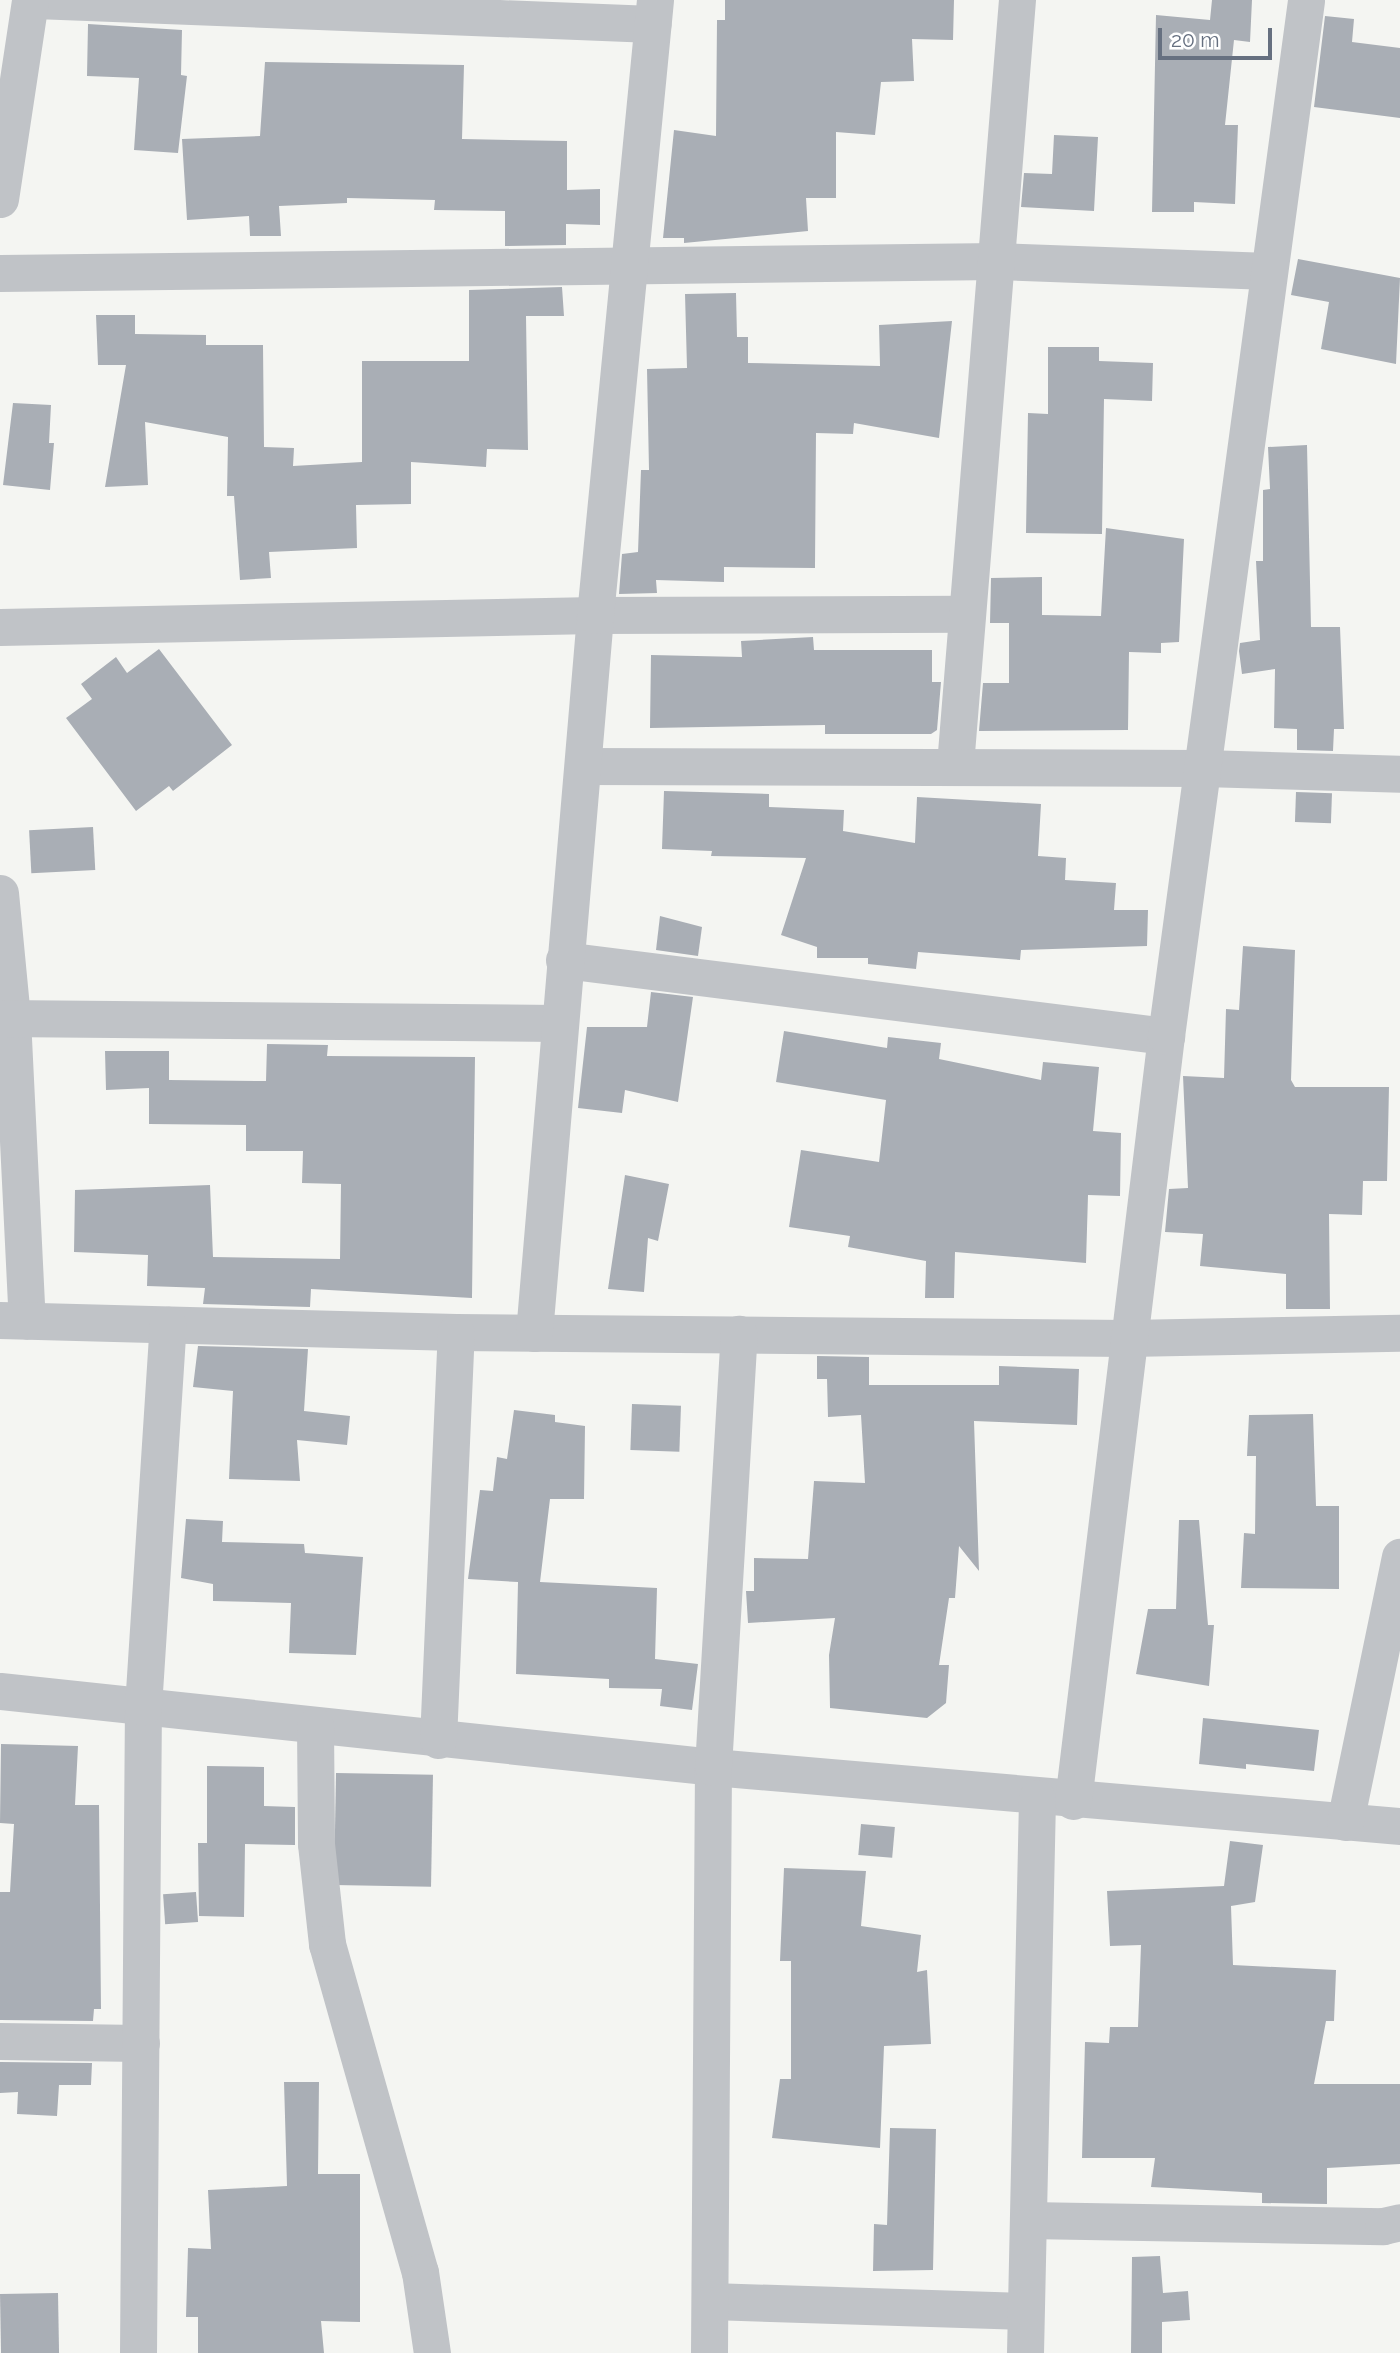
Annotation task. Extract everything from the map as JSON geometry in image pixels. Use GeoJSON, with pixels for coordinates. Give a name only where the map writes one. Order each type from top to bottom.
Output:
{"type":"FeatureCollection","features":[{"type":"Feature","properties":{"kind":"street"},"geometry":{"type":"LineString","coordinates":[[0,199],[30,0]]}},
{"type":"Feature","properties":{"kind":"street"},"geometry":{"type":"LineString","coordinates":[[35,0],[654,12],[595,615],[558,1023],[534,1333]]}},
{"type":"Feature","properties":{"kind":"street"},"geometry":{"type":"LineString","coordinates":[[955,765],[999,261],[1017,0]]}},
{"type":"Feature","properties":{"kind":"street"},"geometry":{"type":"LineString","coordinates":[[1073,1801],[1166,1035],[1306,0]]}},
{"type":"Feature","properties":{"kind":"street"},"geometry":{"type":"LineString","coordinates":[[0,273],[999,261],[1269,271]]}},
{"type":"Feature","properties":{"kind":"street"},"geometry":{"type":"LineString","coordinates":[[0,627],[595,615],[967,614]]}},
{"type":"Feature","properties":{"kind":"street"},"geometry":{"type":"LineString","coordinates":[[583,766],[955,765],[1400,774]]}},
{"type":"Feature","properties":{"kind":"street"},"geometry":{"type":"LineString","coordinates":[[0,893],[6,1018],[13,1320],[534,1333],[1128,1338],[1400,1333]]}},
{"type":"Feature","properties":{"kind":"street"},"geometry":{"type":"LineString","coordinates":[[564,960],[1166,1035]]}},
{"type":"Feature","properties":{"kind":"street"},"geometry":{"type":"LineString","coordinates":[[6,1018],[558,1023]]}},
{"type":"Feature","properties":{"kind":"street"},"geometry":{"type":"LineString","coordinates":[[138,2353],[143,1707],[168,1325]]}},
{"type":"Feature","properties":{"kind":"street"},"geometry":{"type":"LineString","coordinates":[[438,1740],[456,1332]]}},
{"type":"Feature","properties":{"kind":"street"},"geometry":{"type":"LineString","coordinates":[[709,2353],[713,1768],[739,1334]]}},
{"type":"Feature","properties":{"kind":"street"},"geometry":{"type":"LineString","coordinates":[[1345,1822],[1400,1557]]}},
{"type":"Feature","properties":{"kind":"street"},"geometry":{"type":"LineString","coordinates":[[0,1691],[713,1768],[1037,1798],[1400,1826]]}},
{"type":"Feature","properties":{"kind":"street"},"geometry":{"type":"LineString","coordinates":[[315,1726],[316,1844],[327,1944],[421,2272],[432,2353]]}},
{"type":"Feature","properties":{"kind":"street"},"geometry":{"type":"LineString","coordinates":[[1025,2353],[1037,1798]]}},
{"type":"Feature","properties":{"kind":"street"},"geometry":{"type":"LineString","coordinates":[[0,2041],[141,2043]]}},
{"type":"Feature","properties":{"kind":"street"},"geometry":{"type":"LineString","coordinates":[[1028,2220],[1383,2226],[1400,2222]]}},
{"type":"Feature","properties":{"kind":"street"},"geometry":{"type":"LineString","coordinates":[[710,2301],[1025,2311]]}},
{"type":"Feature","properties":{"kind":"building"},"geometry":{"type":"Polygon","coordinates":[[[725,0],[954,0],[953,40],[912,39],[914,81],[881,82],[875,135],[836,132],[836,198],[806,198],[808,231],[684,243],[684,238],[663,238],[674,130],[716,136],[717,20],[725,20],[725,0]]]}},
{"type":"Feature","properties":{"kind":"building"},"geometry":{"type":"Polygon","coordinates":[[[1212,0],[1252,0],[1250,42],[1234,40],[1225,125],[1238,125],[1235,204],[1194,202],[1194,212],[1152,212],[1156,15],[1210,20],[1212,0]]]}},
{"type":"Feature","properties":{"kind":"building"},"geometry":{"type":"Polygon","coordinates":[[[1325,16],[1354,19],[1352,42],[1400,48],[1400,118],[1314,107],[1325,16]]]}},
{"type":"Feature","properties":{"kind":"building"},"geometry":{"type":"Polygon","coordinates":[[[88,24],[182,30],[181,75],[187,76],[178,153],[134,150],[139,78],[87,76],[88,24]]]}},
{"type":"Feature","properties":{"kind":"building"},"geometry":{"type":"Polygon","coordinates":[[[265,62],[464,65],[462,139],[567,141],[567,190],[600,189],[600,225],[566,224],[566,245],[505,246],[505,211],[434,210],[435,200],[347,198],[347,203],[279,206],[281,236],[250,236],[249,216],[187,220],[182,139],[260,136],[265,62]]]}},
{"type":"Feature","properties":{"kind":"building"},"geometry":{"type":"Polygon","coordinates":[[[1054,135],[1098,137],[1094,211],[1021,207],[1024,173],[1052,174],[1054,135]]]}},
{"type":"Feature","properties":{"kind":"building"},"geometry":{"type":"Polygon","coordinates":[[[1298,259],[1400,278],[1396,364],[1321,349],[1329,302],[1291,295],[1298,259]]]}},
{"type":"Feature","properties":{"kind":"building"},"geometry":{"type":"Polygon","coordinates":[[[562,287],[564,316],[526,316],[528,450],[487,449],[486,467],[411,462],[411,504],[356,505],[357,548],[269,552],[271,578],[240,580],[234,496],[227,496],[228,437],[145,422],[148,485],[105,487],[126,365],[98,365],[96,315],[135,315],[135,334],[206,335],[206,345],[263,345],[264,447],[294,448],[293,466],[362,462],[362,361],[469,361],[469,290],[562,287]]]}},
{"type":"Feature","properties":{"kind":"building"},"geometry":{"type":"Polygon","coordinates":[[[736,293],[737,337],[748,337],[748,363],[880,366],[879,325],[952,321],[939,438],[854,423],[853,434],[816,433],[815,568],[724,567],[724,582],[656,580],[657,593],[619,594],[622,554],[638,552],[641,470],[649,470],[647,369],[687,368],[685,294],[736,293]]]}},
{"type":"Feature","properties":{"kind":"building"},"geometry":{"type":"Polygon","coordinates":[[[1048,347],[1099,347],[1099,361],[1153,363],[1152,401],[1104,399],[1102,534],[1026,533],[1028,413],[1048,414],[1048,347]]]}},
{"type":"Feature","properties":{"kind":"building"},"geometry":{"type":"Polygon","coordinates":[[[13,403],[51,405],[49,443],[54,443],[50,490],[3,485],[13,403]]]}},
{"type":"Feature","properties":{"kind":"building"},"geometry":{"type":"Polygon","coordinates":[[[1307,445],[1311,627],[1340,627],[1344,729],[1334,729],[1333,751],[1297,750],[1297,729],[1274,728],[1275,669],[1242,674],[1239,651],[1240,643],[1260,640],[1256,561],[1263,561],[1263,490],[1270,489],[1268,447],[1307,445]]]}},
{"type":"Feature","properties":{"kind":"building"},"geometry":{"type":"Polygon","coordinates":[[[1106,528],[1184,539],[1179,642],[1161,643],[1161,653],[1129,652],[1128,730],[979,731],[983,683],[1009,683],[1009,623],[990,623],[991,578],[1042,577],[1042,615],[1101,616],[1106,528]]]}},
{"type":"Feature","properties":{"kind":"building"},"geometry":{"type":"Polygon","coordinates":[[[813,637],[814,650],[932,650],[932,682],[941,682],[937,730],[931,734],[825,734],[825,725],[650,728],[651,655],[742,657],[741,641],[813,637]]]}},
{"type":"Feature","properties":{"kind":"building"},"geometry":{"type":"Polygon","coordinates":[[[159,649],[232,745],[173,791],[169,786],[136,811],[66,718],[92,699],[81,684],[116,657],[127,673],[159,649]]]}},
{"type":"Feature","properties":{"kind":"building"},"geometry":{"type":"Polygon","coordinates":[[[664,791],[769,794],[769,807],[844,810],[843,831],[915,843],[917,797],[1041,804],[1038,856],[1066,858],[1065,880],[1116,883],[1114,910],[1148,910],[1147,946],[1021,950],[1020,960],[918,952],[916,969],[868,964],[868,958],[817,958],[817,947],[781,935],[806,858],[711,856],[712,851],[662,849],[664,791]]]}},
{"type":"Feature","properties":{"kind":"building"},"geometry":{"type":"Polygon","coordinates":[[[1296,792],[1332,793],[1331,823],[1295,822],[1296,792]]]}},
{"type":"Feature","properties":{"kind":"building"},"geometry":{"type":"Polygon","coordinates":[[[93,827],[95,870],[31,873],[29,830],[93,827]]]}},
{"type":"Feature","properties":{"kind":"building"},"geometry":{"type":"Polygon","coordinates":[[[660,916],[702,927],[698,956],[656,950],[660,916]]]}},
{"type":"Feature","properties":{"kind":"building"},"geometry":{"type":"Polygon","coordinates":[[[1243,946],[1295,950],[1291,1080],[1295,1087],[1389,1087],[1387,1181],[1363,1181],[1362,1215],[1329,1214],[1330,1309],[1286,1309],[1286,1274],[1200,1266],[1203,1234],[1165,1232],[1169,1189],[1188,1188],[1183,1076],[1224,1078],[1226,1009],[1239,1010],[1243,946]]]}},
{"type":"Feature","properties":{"kind":"building"},"geometry":{"type":"Polygon","coordinates":[[[651,992],[693,997],[678,1102],[625,1090],[622,1113],[578,1108],[587,1027],[647,1027],[651,992]]]}},
{"type":"Feature","properties":{"kind":"building"},"geometry":{"type":"Polygon","coordinates":[[[784,1031],[887,1048],[888,1037],[941,1043],[939,1059],[1041,1080],[1043,1062],[1099,1067],[1093,1131],[1121,1133],[1120,1196],[1088,1195],[1086,1263],[955,1252],[954,1298],[925,1298],[926,1261],[848,1247],[850,1236],[789,1227],[801,1150],[879,1162],[886,1100],[776,1082],[784,1031]]]}},
{"type":"Feature","properties":{"kind":"building"},"geometry":{"type":"Polygon","coordinates":[[[267,1044],[328,1045],[327,1056],[475,1057],[472,1298],[311,1289],[310,1307],[203,1304],[205,1288],[147,1286],[148,1255],[74,1252],[75,1190],[210,1185],[213,1257],[340,1259],[341,1184],[302,1183],[303,1151],[246,1151],[246,1125],[149,1124],[149,1088],[106,1090],[105,1051],[169,1051],[169,1080],[266,1081],[267,1044]]]}},
{"type":"Feature","properties":{"kind":"building"},"geometry":{"type":"Polygon","coordinates":[[[625,1175],[669,1184],[658,1241],[648,1238],[644,1292],[608,1289],[625,1175]]]}},
{"type":"Feature","properties":{"kind":"building"},"geometry":{"type":"Polygon","coordinates":[[[198,1346],[308,1349],[304,1411],[350,1416],[347,1445],[297,1440],[300,1481],[229,1479],[233,1391],[193,1387],[198,1346]]]}},
{"type":"Feature","properties":{"kind":"building"},"geometry":{"type":"Polygon","coordinates":[[[817,1356],[869,1357],[869,1385],[999,1385],[999,1366],[1079,1369],[1077,1425],[974,1421],[979,1571],[959,1546],[955,1598],[949,1598],[939,1665],[949,1665],[946,1703],[927,1718],[830,1708],[829,1655],[835,1618],[748,1623],[746,1591],[754,1591],[754,1558],[808,1559],[814,1481],[865,1483],[861,1415],[828,1417],[827,1379],[817,1379],[817,1356]]]}},
{"type":"Feature","properties":{"kind":"building"},"geometry":{"type":"Polygon","coordinates":[[[632,1404],[681,1406],[679,1452],[630,1450],[632,1404]]]}},
{"type":"Feature","properties":{"kind":"building"},"geometry":{"type":"Polygon","coordinates":[[[514,1410],[555,1415],[555,1422],[585,1426],[584,1499],[550,1499],[540,1582],[657,1588],[655,1659],[698,1664],[692,1710],[660,1706],[662,1689],[609,1688],[609,1679],[516,1674],[518,1582],[468,1579],[480,1490],[493,1491],[497,1457],[507,1459],[514,1410]]]}},
{"type":"Feature","properties":{"kind":"building"},"geometry":{"type":"Polygon","coordinates":[[[1313,1414],[1316,1506],[1339,1506],[1339,1589],[1241,1588],[1244,1533],[1255,1534],[1256,1456],[1247,1456],[1249,1415],[1313,1414]]]}},
{"type":"Feature","properties":{"kind":"building"},"geometry":{"type":"Polygon","coordinates":[[[186,1519],[223,1521],[222,1542],[304,1544],[305,1553],[363,1557],[356,1655],[289,1653],[291,1603],[213,1601],[213,1584],[181,1578],[186,1519]]]}},
{"type":"Feature","properties":{"kind":"building"},"geometry":{"type":"Polygon","coordinates":[[[1179,1520],[1199,1520],[1208,1625],[1214,1625],[1209,1686],[1136,1674],[1148,1609],[1176,1609],[1179,1520]]]}},
{"type":"Feature","properties":{"kind":"building"},"geometry":{"type":"Polygon","coordinates":[[[1203,1718],[1319,1730],[1314,1771],[1246,1764],[1246,1769],[1199,1764],[1203,1718]]]}},
{"type":"Feature","properties":{"kind":"building"},"geometry":{"type":"Polygon","coordinates":[[[1,1744],[78,1746],[75,1805],[99,1805],[101,2009],[94,2009],[93,2021],[0,2020],[0,1892],[10,1892],[14,1824],[0,1823],[1,1744]]]}},
{"type":"Feature","properties":{"kind":"building"},"geometry":{"type":"Polygon","coordinates":[[[207,1766],[264,1767],[264,1806],[295,1807],[295,1845],[245,1844],[244,1917],[199,1916],[198,1843],[207,1843],[207,1766]]]}},
{"type":"Feature","properties":{"kind":"building"},"geometry":{"type":"Polygon","coordinates":[[[336,1773],[433,1775],[431,1887],[334,1885],[336,1773]]]}},
{"type":"Feature","properties":{"kind":"building"},"geometry":{"type":"Polygon","coordinates":[[[861,1824],[895,1827],[892,1858],[858,1855],[861,1824]]]}},
{"type":"Feature","properties":{"kind":"building"},"geometry":{"type":"Polygon","coordinates":[[[1230,1841],[1263,1845],[1255,1902],[1231,1906],[1233,1965],[1336,1970],[1334,2021],[1326,2021],[1314,2084],[1400,2084],[1400,2164],[1327,2168],[1327,2204],[1262,2203],[1262,2193],[1151,2187],[1155,2158],[1082,2158],[1085,2042],[1109,2043],[1110,2027],[1138,2027],[1141,1945],[1110,1946],[1107,1891],[1224,1886],[1230,1841]]]}},
{"type":"Feature","properties":{"kind":"building"},"geometry":{"type":"Polygon","coordinates":[[[784,1868],[866,1871],[861,1926],[921,1935],[917,1972],[927,1970],[931,2044],[884,2046],[880,2148],[772,2138],[780,2079],[791,2079],[791,1961],[780,1961],[784,1868]]]}},
{"type":"Feature","properties":{"kind":"building"},"geometry":{"type":"Polygon","coordinates":[[[196,1892],[198,1922],[165,1924],[163,1894],[196,1892]]]}},
{"type":"Feature","properties":{"kind":"building"},"geometry":{"type":"Polygon","coordinates":[[[0,2062],[92,2063],[91,2085],[59,2085],[57,2116],[17,2114],[18,2092],[0,2093],[0,2062]]]}},
{"type":"Feature","properties":{"kind":"building"},"geometry":{"type":"Polygon","coordinates":[[[284,2082],[319,2082],[318,2174],[360,2174],[360,2322],[321,2321],[324,2353],[198,2353],[198,2317],[186,2317],[188,2248],[211,2249],[208,2190],[287,2186],[284,2082]]]}},
{"type":"Feature","properties":{"kind":"building"},"geometry":{"type":"Polygon","coordinates":[[[890,2128],[936,2129],[933,2270],[873,2271],[874,2224],[887,2225],[890,2128]]]}},
{"type":"Feature","properties":{"kind":"building"},"geometry":{"type":"Polygon","coordinates":[[[1160,2256],[1163,2293],[1188,2291],[1190,2320],[1162,2322],[1162,2353],[1131,2353],[1132,2257],[1160,2256]]]}},
{"type":"Feature","properties":{"kind":"building"},"geometry":{"type":"Polygon","coordinates":[[[58,2293],[59,2353],[1,2353],[0,2294],[58,2293]]]}}]}
